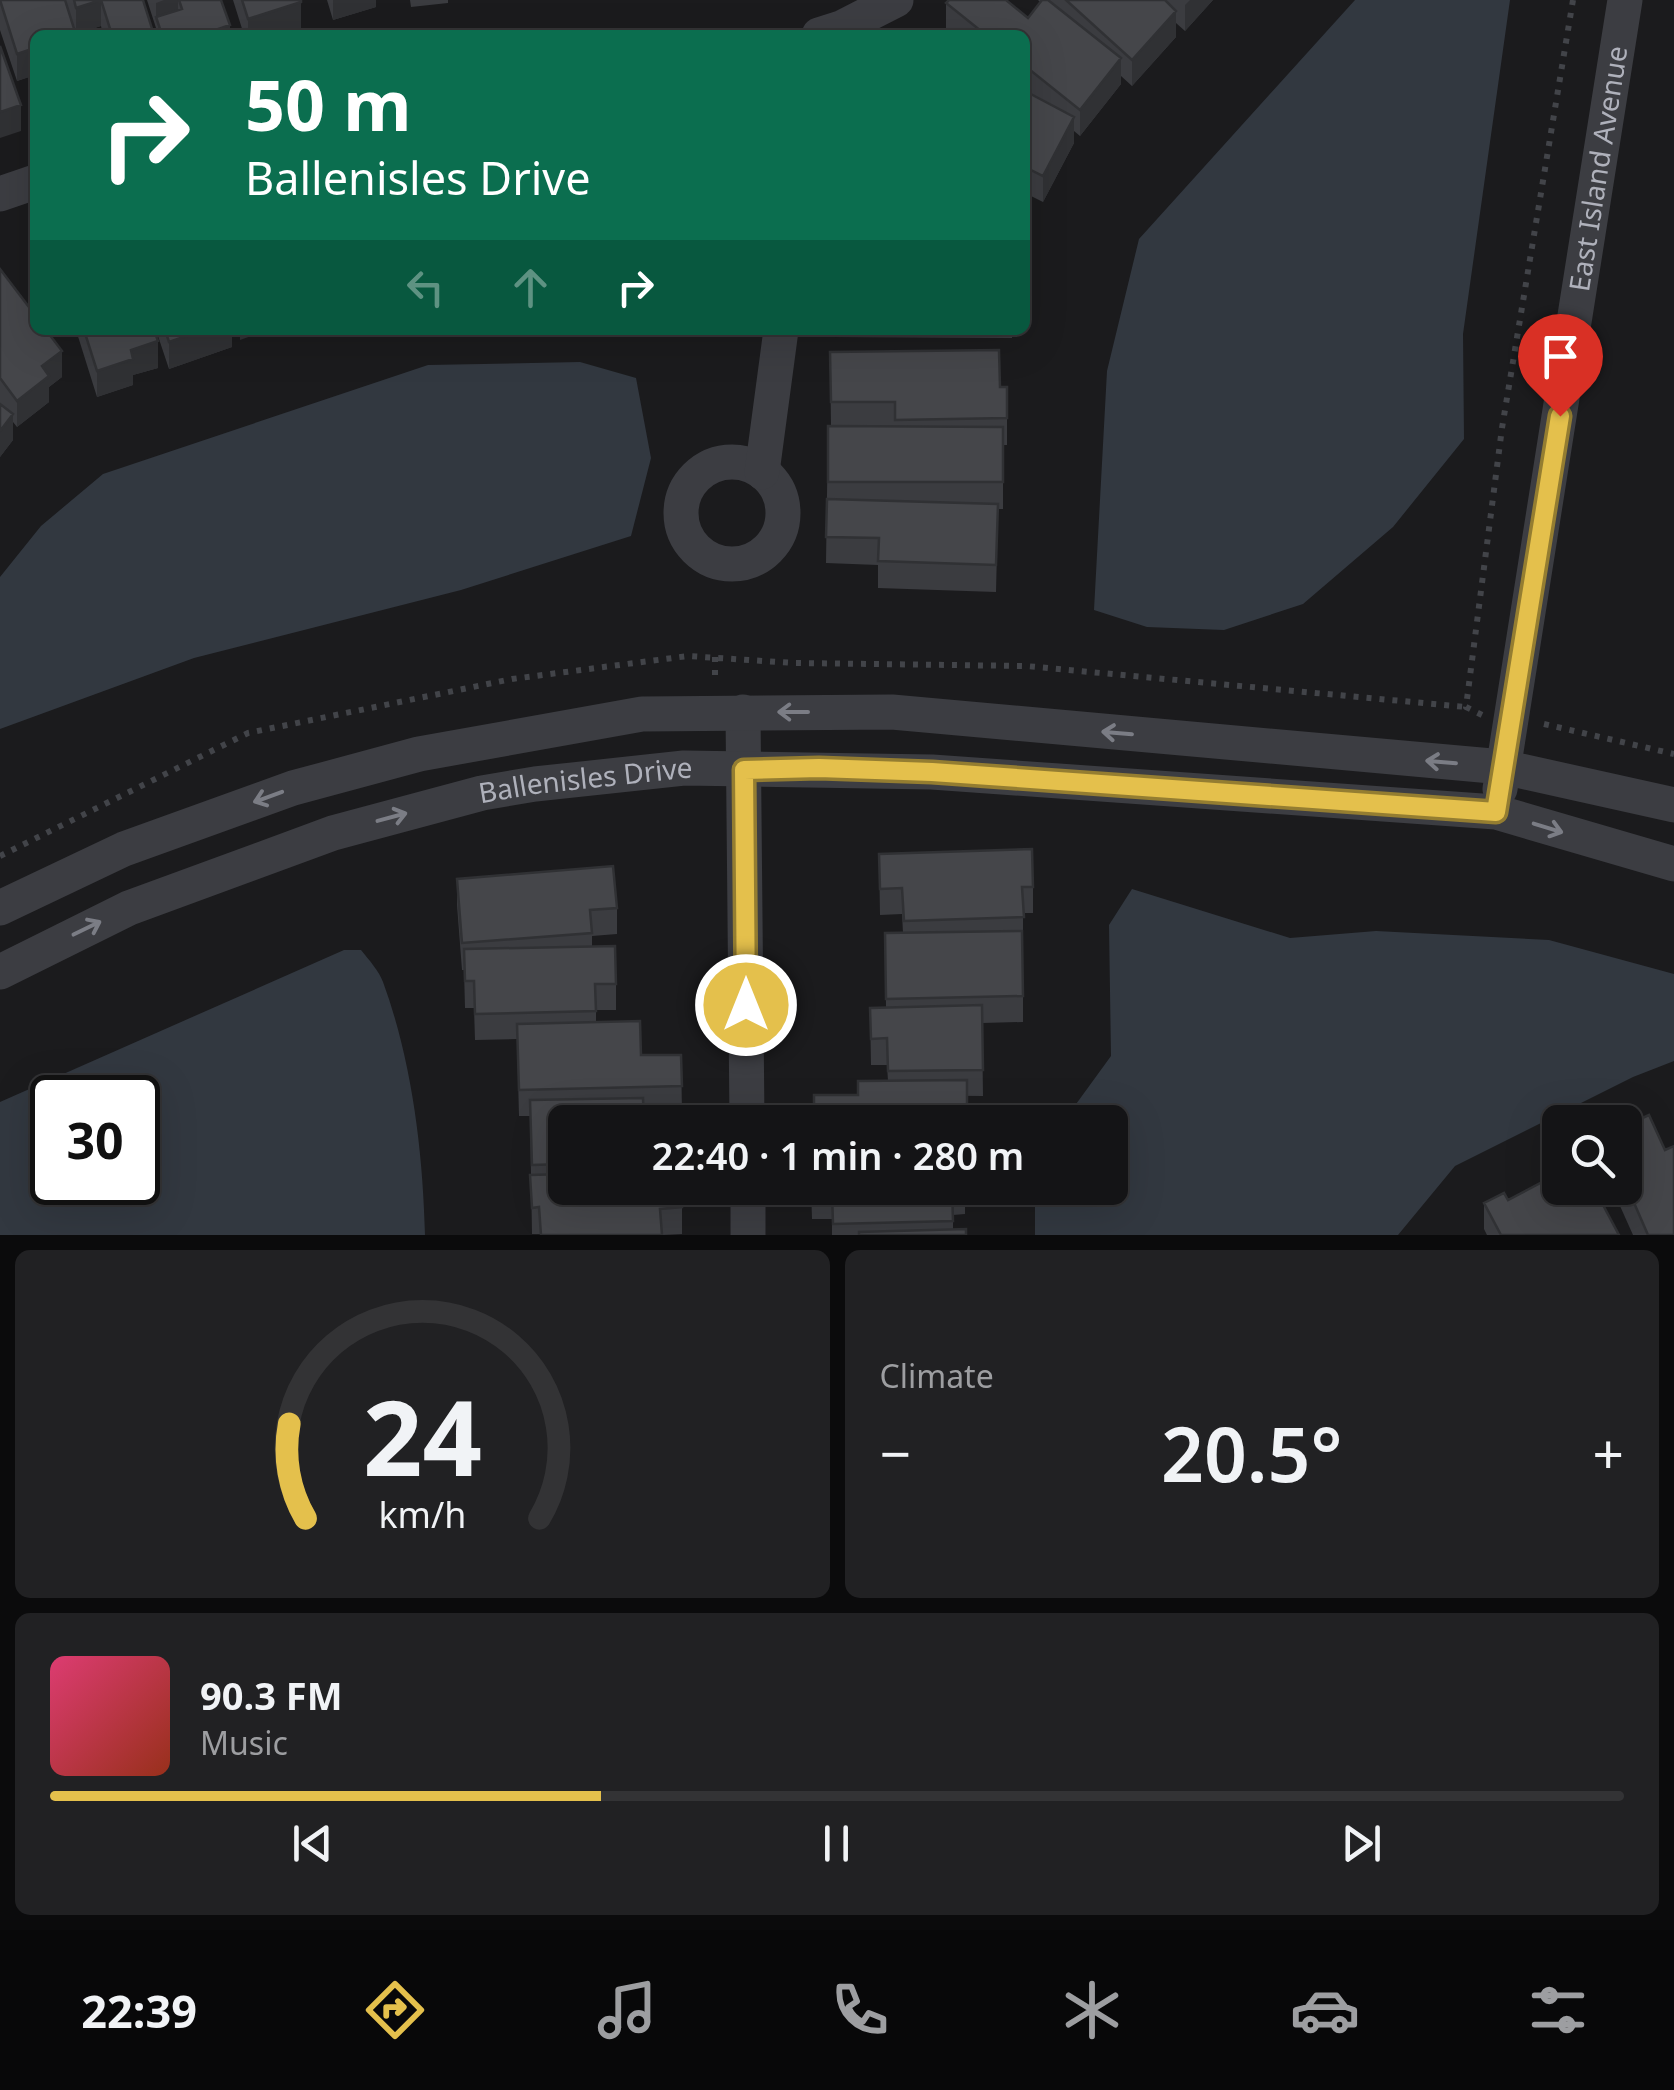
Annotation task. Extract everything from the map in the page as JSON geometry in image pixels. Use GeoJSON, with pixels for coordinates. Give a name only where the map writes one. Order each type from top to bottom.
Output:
{"type":"FeatureCollection","features":[{"type":"Feature","properties":{"kind":"street"},"geometry":{"type":"LineString","coordinates":[[834,30],[896,0]]}},
{"type":"Feature","properties":{"kind":"street","name":"East Island Avenue"},"geometry":{"type":"LineString","coordinates":[[1496,812],[1625,0]]}},
{"type":"Feature","properties":{"kind":"street"},"geometry":{"type":"LineString","coordinates":[[0,194],[30,184]]}},
{"type":"Feature","properties":{"kind":"street"},"geometry":{"type":"LineString","coordinates":[[762,472],[780,335]]}},
{"type":"Feature","properties":{"kind":"street"},"geometry":{"type":"LineString","coordinates":[[743,712],[747,1105]]}},
{"type":"Feature","properties":{"kind":"street","name":"Ballenisles Drive"},"geometry":{"type":"LineString","coordinates":[[0,908],[124,849],[293,788],[419,754],[642,714],[892,712],[1503,767],[1674,804]]}},
{"type":"Feature","properties":{"kind":"street","name":"Ballenisles Drive"},"geometry":{"type":"LineString","coordinates":[[0,972],[129,908],[334,833],[482,793],[684,768],[932,772],[1496,812],[1674,864]]}},
{"type":"Feature","properties":{"kind":"street"},"geometry":{"type":"LineString","coordinates":[[748,1205],[748,1235]]}},
{"type":"Feature","properties":{"kind":"path"},"geometry":{"type":"LineString","coordinates":[[1476,714],[1466,707],[1502,428],[1573,0]]}},
{"type":"Feature","properties":{"kind":"path"},"geometry":{"type":"LineString","coordinates":[[1558,727],[1674,754]]}},
{"type":"Feature","properties":{"kind":"shaded area"},"geometry":{"type":"Polygon","coordinates":[[[1355,0],[1510,0],[1463,334],[1464,439],[1393,527],[1303,604],[1224,630],[1147,627],[1094,610],[1107,371],[1139,239],[1355,0]]]}},
{"type":"Feature","properties":{"kind":"shaded area"},"geometry":{"type":"Polygon","coordinates":[[[580,362],[636,378],[651,458],[631,536],[461,590],[194,658],[0,729],[0,577],[41,526],[103,474],[428,365],[580,362]]]}},
{"type":"Feature","properties":{"kind":"shaded area"},"geometry":{"type":"Polygon","coordinates":[[[1132,889],[1290,938],[1376,931],[1549,940],[1674,974],[1674,1061],[1577,1105],[1542,1105],[1542,1122],[1455,1166],[1398,1235],[1035,1235],[1035,1205],[1128,1205],[1128,1105],[1075,1105],[1111,1056],[1109,925],[1132,889]]]}},
{"type":"Feature","properties":{"kind":"shaded area"},"geometry":{"type":"Polygon","coordinates":[[[344,950],[361,950],[374,966],[393,1012],[409,1075],[422,1172],[425,1235],[0,1235],[0,1102],[30,1089],[30,1205],[160,1205],[160,1075],[61,1075],[344,950]]]}},
{"type":"Feature","properties":{"kind":"building"},"geometry":{"type":"Polygon","coordinates":[[[0,0],[65,0],[74,30],[30,30],[30,50],[17,54],[0,0]]]}},
{"type":"Feature","properties":{"kind":"building"},"geometry":{"type":"Polygon","coordinates":[[[74,0],[101,0],[76,8],[74,0]]]}},
{"type":"Feature","properties":{"kind":"building"},"geometry":{"type":"Polygon","coordinates":[[[101,0],[143,0],[152,30],[110,30],[101,0]]]}},
{"type":"Feature","properties":{"kind":"building"},"geometry":{"type":"Polygon","coordinates":[[[179,0],[221,0],[230,25],[216,30],[160,30],[156,17],[182,9],[179,0]]]}},
{"type":"Feature","properties":{"kind":"building"},"geometry":{"type":"Polygon","coordinates":[[[242,0],[301,0],[301,2],[248,19],[242,0]]]}},
{"type":"Feature","properties":{"kind":"building"},"geometry":{"type":"Polygon","coordinates":[[[1006,0],[1028,18],[1042,0],[1048,0],[1121,58],[1080,110],[1030,70],[1030,30],[980,30],[946,3],[1006,0]]]}},
{"type":"Feature","properties":{"kind":"building"},"geometry":{"type":"Polygon","coordinates":[[[1066,0],[1165,0],[1176,11],[1132,60],[1066,0]]]}},
{"type":"Feature","properties":{"kind":"building"},"geometry":{"type":"Polygon","coordinates":[[[0,46],[21,105],[0,112],[0,46]]]}},
{"type":"Feature","properties":{"kind":"building"},"geometry":{"type":"Polygon","coordinates":[[[1030,94],[1074,117],[1043,176],[1030,170],[1030,94]]]}},
{"type":"Feature","properties":{"kind":"building"},"geometry":{"type":"Polygon","coordinates":[[[0,269],[30,308],[30,335],[50,335],[62,351],[42,366],[49,376],[17,401],[0,378],[0,269]]]}},
{"type":"Feature","properties":{"kind":"building"},"geometry":{"type":"Polygon","coordinates":[[[86,335],[156,335],[158,341],[131,350],[133,359],[97,371],[86,335]]]}},
{"type":"Feature","properties":{"kind":"building"},"geometry":{"type":"Polygon","coordinates":[[[167,335],[189,335],[169,342],[167,335]]]}},
{"type":"Feature","properties":{"kind":"building"},"geometry":{"type":"Polygon","coordinates":[[[999,350],[1000,387],[1007,387],[1007,418],[895,420],[895,402],[831,402],[830,352],[999,350]]]}},
{"type":"Feature","properties":{"kind":"building"},"geometry":{"type":"Polygon","coordinates":[[[0,404],[13,414],[0,431],[0,404]]]}},
{"type":"Feature","properties":{"kind":"building"},"geometry":{"type":"Polygon","coordinates":[[[828,426],[1003,427],[1003,482],[828,482],[828,426]]]}},
{"type":"Feature","properties":{"kind":"building"},"geometry":{"type":"Polygon","coordinates":[[[827,499],[998,504],[996,565],[878,561],[879,538],[826,537],[827,499]]]}},
{"type":"Feature","properties":{"kind":"building"},"geometry":{"type":"Polygon","coordinates":[[[1032,849],[1033,887],[1022,887],[1024,917],[904,921],[902,888],[880,889],[879,854],[1032,849]]]}},
{"type":"Feature","properties":{"kind":"building"},"geometry":{"type":"Polygon","coordinates":[[[613,866],[617,908],[590,910],[592,933],[462,943],[457,879],[613,866]]]}},
{"type":"Feature","properties":{"kind":"building"},"geometry":{"type":"Polygon","coordinates":[[[1022,931],[1023,996],[886,999],[885,933],[1022,931]]]}},
{"type":"Feature","properties":{"kind":"building"},"geometry":{"type":"Polygon","coordinates":[[[615,946],[616,984],[595,984],[596,1011],[475,1014],[474,981],[465,981],[464,949],[615,946]]]}},
{"type":"Feature","properties":{"kind":"building"},"geometry":{"type":"Polygon","coordinates":[[[982,1005],[983,1070],[888,1071],[887,1038],[871,1039],[870,1008],[982,1005]]]}},
{"type":"Feature","properties":{"kind":"building"},"geometry":{"type":"Polygon","coordinates":[[[640,1021],[641,1055],[681,1055],[682,1086],[519,1090],[517,1024],[640,1021]]]}},
{"type":"Feature","properties":{"kind":"building"},"geometry":{"type":"Polygon","coordinates":[[[967,1080],[967,1105],[814,1105],[814,1095],[858,1095],[858,1081],[967,1080]]]}},
{"type":"Feature","properties":{"kind":"building"},"geometry":{"type":"Polygon","coordinates":[[[643,1098],[643,1105],[548,1105],[548,1165],[532,1165],[530,1100],[643,1098]]]}},
{"type":"Feature","properties":{"kind":"building"},"geometry":{"type":"Polygon","coordinates":[[[1649,1115],[1665,1150],[1674,1146],[1674,1235],[1648,1235],[1635,1205],[1642,1205],[1642,1118],[1649,1115]]]}},
{"type":"Feature","properties":{"kind":"building"},"geometry":{"type":"Polygon","coordinates":[[[548,1174],[548,1205],[682,1207],[660,1209],[662,1235],[541,1235],[539,1207],[532,1208],[530,1175],[548,1174]]]}},
{"type":"Feature","properties":{"kind":"building"},"geometry":{"type":"Polygon","coordinates":[[[1542,1182],[1542,1205],[1603,1205],[1619,1235],[1501,1235],[1484,1203],[1504,1193],[1508,1200],[1542,1182]]]}},
{"type":"Feature","properties":{"kind":"building"},"geometry":{"type":"Polygon","coordinates":[[[832,1205],[953,1205],[953,1221],[833,1224],[832,1205]]]}},
{"type":"Feature","properties":{"kind":"building"},"geometry":{"type":"Polygon","coordinates":[[[966,1229],[966,1235],[859,1235],[859,1232],[966,1229]]]}},
{"type":"Feature","properties":{"kind":"route"},"geometry":{"type":"LineString","coordinates":[[746,1005],[744,770],[932,772],[1496,812],[1560,416]]}}]}
